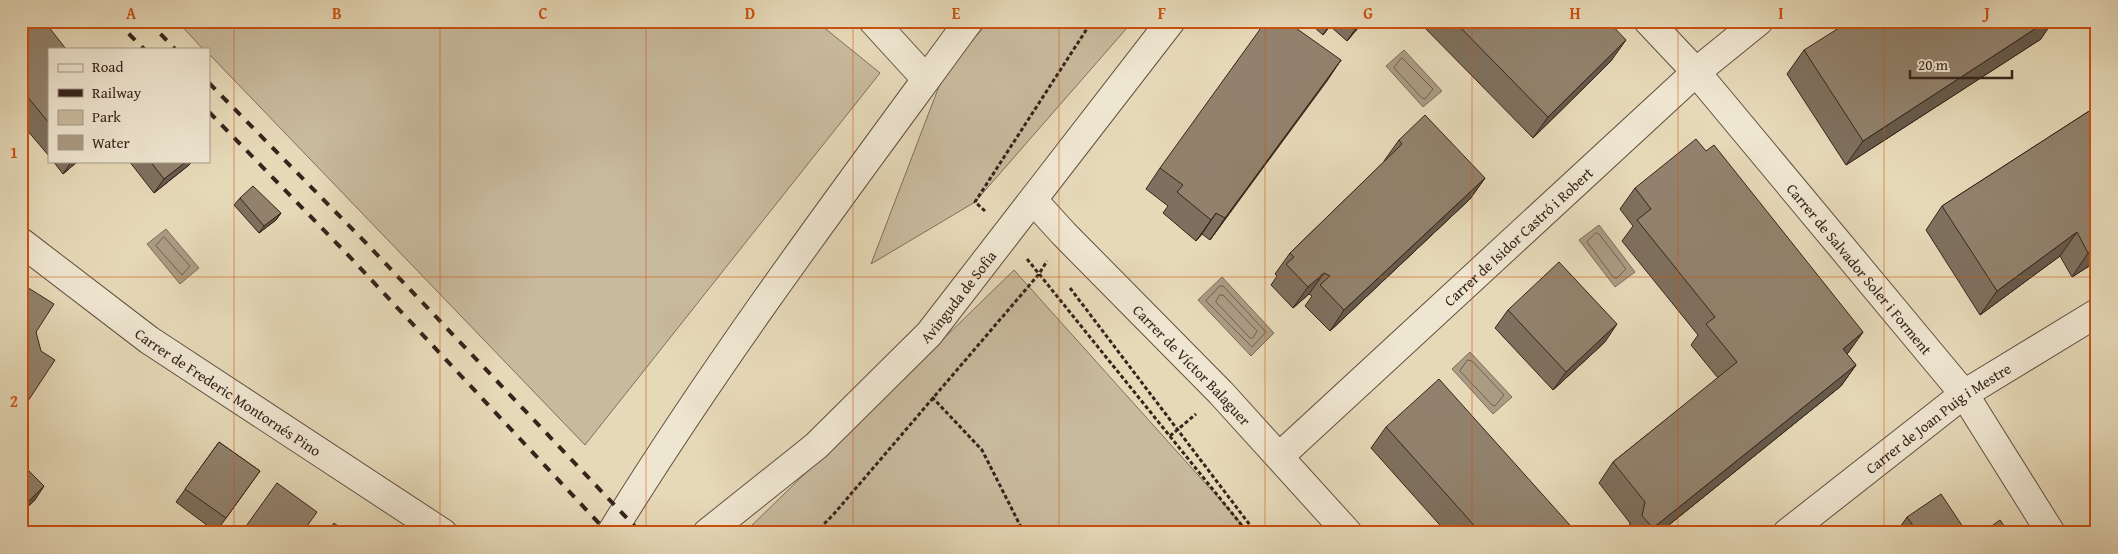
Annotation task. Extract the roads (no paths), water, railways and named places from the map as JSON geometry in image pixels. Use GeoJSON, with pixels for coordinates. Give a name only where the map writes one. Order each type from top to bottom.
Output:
{"type":"FeatureCollection","features":[{"type":"Feature","properties":{"kind":"street"},"geometry":{"type":"LineString","coordinates":[[872,21],[926,79]]}},
{"type":"Feature","properties":{"kind":"street"},"geometry":{"type":"LineString","coordinates":[[611,533],[654,464],[763,302],[969,21]]}},
{"type":"Feature","properties":{"kind":"street","name":"Avinguda de Sofia"},"geometry":{"type":"LineString","coordinates":[[706,533],[816,446],[928,334],[1171,21]]}},
{"type":"Feature","properties":{"kind":"street","name":"Carrer de Salvador Soler i Forment"},"geometry":{"type":"LineString","coordinates":[[1648,21],[1696,72],[1964,394],[2051,533]]}},
{"type":"Feature","properties":{"kind":"street","name":"Carrer de Isidor Castró i Robert"},"geometry":{"type":"LineString","coordinates":[[1280,456],[1696,72],[1759,21]]}},
{"type":"Feature","properties":{"kind":"street","name":"Carrer de Víctor Balaguer"},"geometry":{"type":"LineString","coordinates":[[1033,200],[1280,456],[1348,533]]}},
{"type":"Feature","properties":{"kind":"street","name":"Carrer de Frederic Montornés Pino"},"geometry":{"type":"LineString","coordinates":[[21,242],[149,340],[443,533]]}},
{"type":"Feature","properties":{"kind":"street","name":"Carrer de Joan Puig i Mestre"},"geometry":{"type":"LineString","coordinates":[[1787,533],[1964,394],[2097,313]]}},
{"type":"Feature","properties":{"kind":"water"},"geometry":{"type":"Polygon","coordinates":[[[1404,50],[1442,91],[1423,107],[1386,66],[1404,50]]]}},
{"type":"Feature","properties":{"kind":"water"},"geometry":{"type":"Polygon","coordinates":[[[1599,225],[1635,272],[1615,287],[1579,240],[1599,225]]]}},
{"type":"Feature","properties":{"kind":"water"},"geometry":{"type":"Polygon","coordinates":[[[166,229],[199,268],[180,284],[147,244],[166,229]]]}},
{"type":"Feature","properties":{"kind":"water"},"geometry":{"type":"Polygon","coordinates":[[[1222,277],[1274,333],[1251,356],[1198,300],[1222,277]]]}},
{"type":"Feature","properties":{"kind":"water"},"geometry":{"type":"Polygon","coordinates":[[[1470,352],[1512,397],[1493,414],[1452,369],[1470,352]]]}},
{"type":"Feature","properties":{"kind":"railway"},"geometry":{"type":"LineString","coordinates":[[116,21],[143,48]]}},
{"type":"Feature","properties":{"kind":"railway"},"geometry":{"type":"LineString","coordinates":[[148,21],[174,48]]}},
{"type":"Feature","properties":{"kind":"railway"},"geometry":{"type":"LineString","coordinates":[[210,84],[366,243],[641,533]]}},
{"type":"Feature","properties":{"kind":"railway"},"geometry":{"type":"LineString","coordinates":[[210,113],[349,256],[608,533]]}}]}
